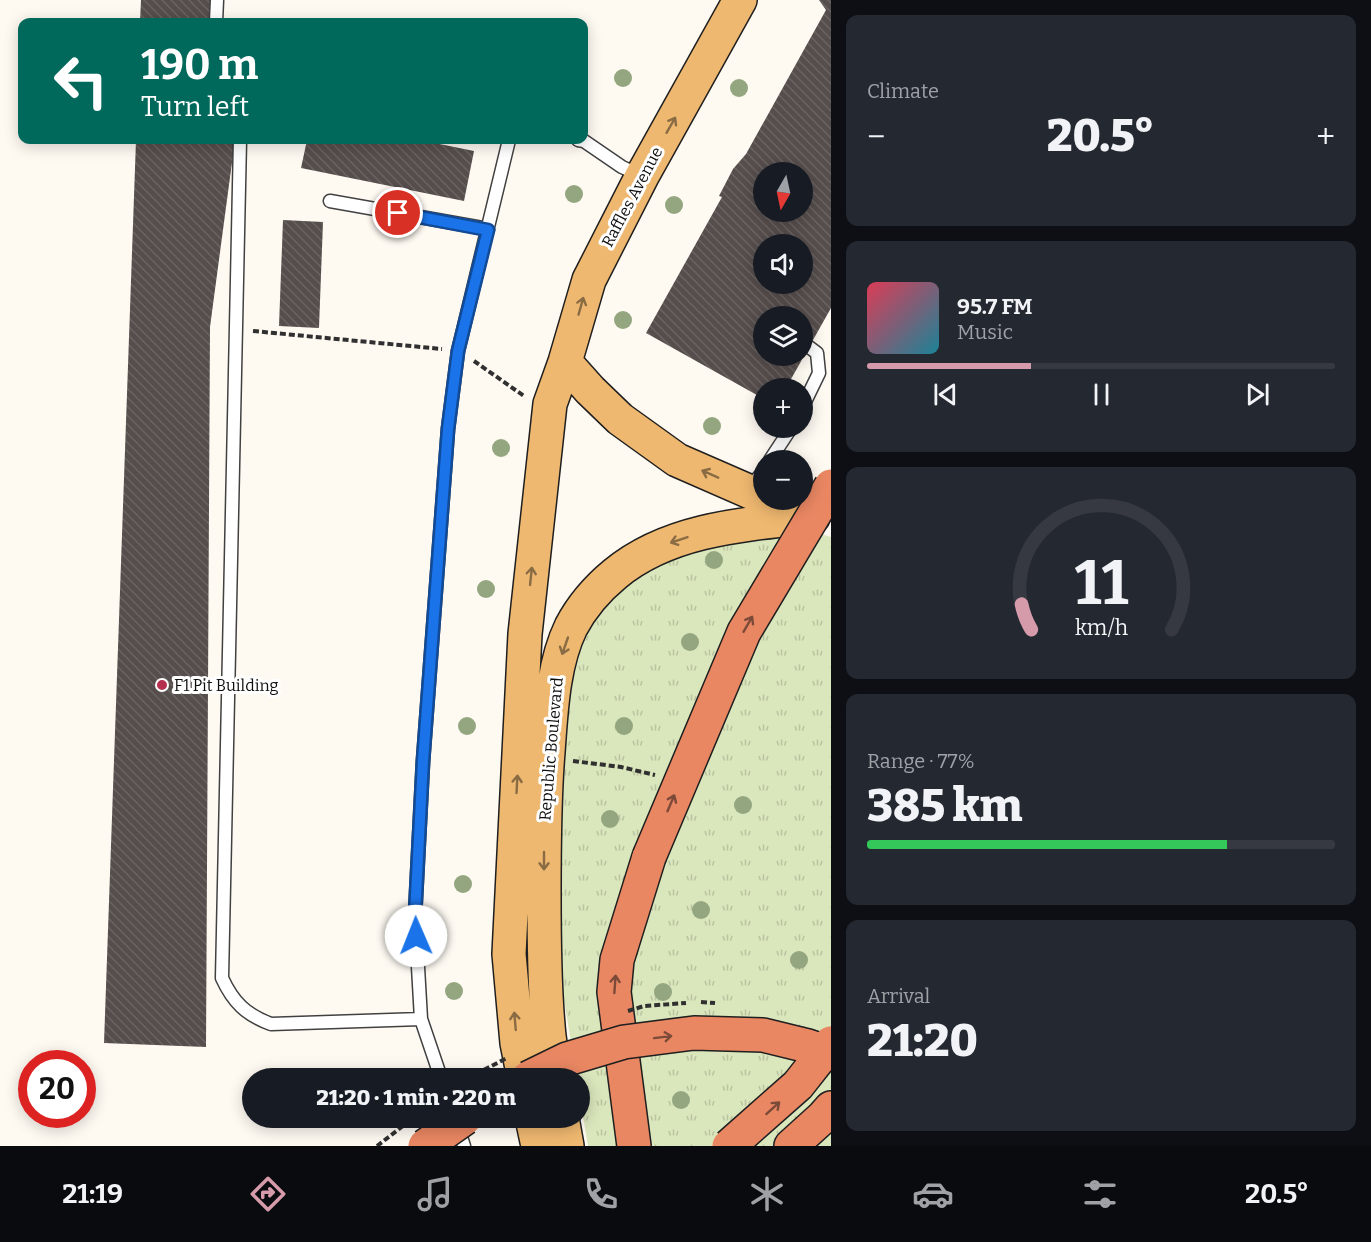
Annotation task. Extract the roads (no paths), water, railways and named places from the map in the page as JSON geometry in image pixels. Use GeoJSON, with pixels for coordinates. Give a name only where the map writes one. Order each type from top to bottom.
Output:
{"type":"FeatureCollection","features":[{"type":"Feature","properties":{"kind":"highway"},"geometry":{"type":"LineString","coordinates":[[634,1146],[614,992],[617,960],[649,857],[744,632],[831,486]]}},
{"type":"Feature","properties":{"kind":"highway"},"geometry":{"type":"LineString","coordinates":[[548,1068],[567,1059],[624,1042],[694,1033],[763,1035],[831,1054]]}},
{"type":"Feature","properties":{"kind":"highway"},"geometry":{"type":"LineString","coordinates":[[729,1146],[798,1085],[831,1043]]}},
{"type":"Feature","properties":{"kind":"highway"},"geometry":{"type":"LineString","coordinates":[[792,1146],[831,1108]]}},
{"type":"Feature","properties":{"kind":"highway"},"geometry":{"type":"LineString","coordinates":[[415,1135],[436,1128]]}},
{"type":"Feature","properties":{"kind":"main road","name":"Raffles Avenue"},"geometry":{"type":"LineString","coordinates":[[539,401],[565,362],[589,280],[642,176],[740,0]]}},
{"type":"Feature","properties":{"kind":"main road"},"geometry":{"type":"LineString","coordinates":[[565,362],[620,419],[677,460],[753,487]]}},
{"type":"Feature","properties":{"kind":"main road","name":"Republic Boulevard"},"geometry":{"type":"LineString","coordinates":[[523,1068],[517,1043],[508,954],[539,401]]}},
{"type":"Feature","properties":{"kind":"main road"},"geometry":{"type":"LineString","coordinates":[[790,510],[822,520]]}},
{"type":"Feature","properties":{"kind":"main road","name":"Republic Boulevard"},"geometry":{"type":"LineString","coordinates":[[554,1068],[544,978],[544,801],[552,702],[560,658],[572,627],[593,596],[614,574],[633,561],[675,540],[736,524],[822,520]]}},
{"type":"Feature","properties":{"kind":"main road"},"geometry":{"type":"LineString","coordinates":[[534,1128],[538,1146]]}},
{"type":"Feature","properties":{"kind":"main road"},"geometry":{"type":"LineString","coordinates":[[564,1128],[567,1146]]}},
{"type":"Feature","properties":{"kind":"lane"},"geometry":{"type":"LineString","coordinates":[[216,18],[217,0]]}},
{"type":"Feature","properties":{"kind":"lane"},"geometry":{"type":"LineString","coordinates":[[240,144],[222,978],[229,994],[240,1008],[254,1018],[271,1024],[421,1018]]}},
{"type":"Feature","properties":{"kind":"lane"},"geometry":{"type":"LineString","coordinates":[[438,1068],[421,1018],[415,915],[423,761],[448,429],[458,351],[508,144]]}},
{"type":"Feature","properties":{"kind":"lane"},"geometry":{"type":"LineString","coordinates":[[588,144],[622,167],[642,176]]}},
{"type":"Feature","properties":{"kind":"lane"},"geometry":{"type":"LineString","coordinates":[[330,201],[488,230]]}},
{"type":"Feature","properties":{"kind":"lane"},"geometry":{"type":"LineString","coordinates":[[813,350],[817,353],[819,373],[813,385]]}},
{"type":"Feature","properties":{"kind":"lane"},"geometry":{"type":"LineString","coordinates":[[458,1128],[464,1146]]}},
{"type":"Feature","properties":{"kind":"place","name":"F1 Pit Building"},"geometry":{"type":"Point","coordinates":[162,685]}}]}
